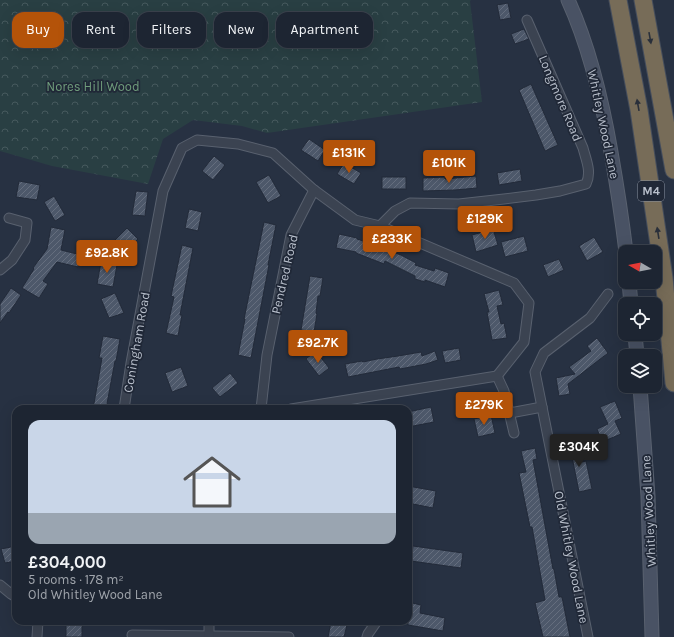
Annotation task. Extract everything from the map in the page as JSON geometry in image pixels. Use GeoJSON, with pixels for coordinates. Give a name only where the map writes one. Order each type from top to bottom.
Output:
{"type":"FeatureCollection","features":[{"type":"Feature","properties":{"kind":"highway","name":"M4"},"geometry":{"type":"LineString","coordinates":[[618,0],[638,110],[664,278],[674,383]]}},
{"type":"Feature","properties":{"kind":"highway","name":"M4"},"geometry":{"type":"LineString","coordinates":[[643,0],[674,170]]}},
{"type":"Feature","properties":{"kind":"main road","name":"Whitley Wood Lane"},"geometry":{"type":"LineString","coordinates":[[568,0],[580,30],[599,93],[606,125],[625,245]]}},
{"type":"Feature","properties":{"kind":"main road","name":"Whitley Wood Lane"},"geometry":{"type":"LineString","coordinates":[[641,393],[648,496],[652,637]]}},
{"type":"Feature","properties":{"kind":"street","name":"Longmore Road"},"geometry":{"type":"LineString","coordinates":[[380,226],[395,211],[410,203],[459,204],[536,195],[586,184],[589,169],[583,148],[527,20]]}},
{"type":"Feature","properties":{"kind":"street","name":"Coningham Road"},"geometry":{"type":"LineString","coordinates":[[125,405],[163,191],[182,148],[197,140],[238,144],[273,153],[314,190],[355,220],[380,226],[514,283],[529,304],[524,342],[497,376]]}},
{"type":"Feature","properties":{"kind":"street","name":"Pendred Road"},"geometry":{"type":"LineString","coordinates":[[261,405],[267,355],[291,235],[314,190]]}},
{"type":"Feature","properties":{"kind":"street"},"geometry":{"type":"LineString","coordinates":[[0,270],[12,260],[25,240],[27,223],[8,218]]}},
{"type":"Feature","properties":{"kind":"street","name":"Old Whitley Wood Lane"},"geometry":{"type":"LineString","coordinates":[[588,637],[535,372],[544,353],[590,318],[608,294]]}},
{"type":"Feature","properties":{"kind":"street"},"geometry":{"type":"LineString","coordinates":[[316,405],[497,376],[504,390],[514,433]]}},
{"type":"Feature","properties":{"kind":"street"},"geometry":{"type":"LineString","coordinates":[[510,413],[542,407]]}},
{"type":"Feature","properties":{"kind":"street"},"geometry":{"type":"LineString","coordinates":[[0,585],[12,595]]}},
{"type":"Feature","properties":{"kind":"street"},"geometry":{"type":"LineString","coordinates":[[37,637],[38,625]]}},
{"type":"Feature","properties":{"kind":"street"},"geometry":{"type":"LineString","coordinates":[[209,636],[210,625]]}},
{"type":"Feature","properties":{"kind":"street"},"geometry":{"type":"LineString","coordinates":[[367,637],[374,625]]}},
{"type":"Feature","properties":{"kind":"street"},"geometry":{"type":"LineString","coordinates":[[132,635],[289,637]]}},
{"type":"Feature","properties":{"kind":"green space","name":"Nores Hill Wood"},"geometry":{"type":"Polygon","coordinates":[[[0,0],[471,0],[482,102],[267,133],[242,126],[193,120],[163,139],[148,184],[52,166],[0,151],[0,0]]]}},
{"type":"Feature","properties":{"kind":"building"},"geometry":{"type":"Polygon","coordinates":[[[508,3],[511,18],[500,20],[497,5],[508,3]]]}},
{"type":"Feature","properties":{"kind":"building"},"geometry":{"type":"Polygon","coordinates":[[[524,29],[529,39],[515,44],[511,34],[524,29]]]}},
{"type":"Feature","properties":{"kind":"building"},"geometry":{"type":"Polygon","coordinates":[[[531,84],[558,145],[545,151],[519,90],[531,84]]]}},
{"type":"Feature","properties":{"kind":"building"},"geometry":{"type":"Polygon","coordinates":[[[309,139],[325,150],[318,161],[301,150],[309,139]]]}},
{"type":"Feature","properties":{"kind":"building"},"geometry":{"type":"Polygon","coordinates":[[[214,156],[225,165],[213,180],[202,171],[214,156]]]}},
{"type":"Feature","properties":{"kind":"building"},"geometry":{"type":"Polygon","coordinates":[[[344,163],[361,173],[354,184],[337,174],[344,163]]]}},
{"type":"Feature","properties":{"kind":"building"},"geometry":{"type":"Polygon","coordinates":[[[520,169],[522,181],[499,185],[497,173],[520,169]]]}},
{"type":"Feature","properties":{"kind":"building"},"geometry":{"type":"Polygon","coordinates":[[[269,175],[281,196],[268,203],[256,182],[269,175]]]}},
{"type":"Feature","properties":{"kind":"building"},"geometry":{"type":"Polygon","coordinates":[[[476,176],[477,188],[423,191],[423,178],[445,177],[445,179],[476,176]]]}},
{"type":"Feature","properties":{"kind":"building"},"geometry":{"type":"Polygon","coordinates":[[[382,177],[406,177],[406,189],[382,189],[382,177]]]}},
{"type":"Feature","properties":{"kind":"building"},"geometry":{"type":"Polygon","coordinates":[[[19,181],[40,185],[37,200],[16,197],[19,181]]]}},
{"type":"Feature","properties":{"kind":"building"},"geometry":{"type":"Polygon","coordinates":[[[136,191],[148,192],[145,216],[132,215],[136,191]]]}},
{"type":"Feature","properties":{"kind":"building"},"geometry":{"type":"Polygon","coordinates":[[[54,196],[65,215],[55,221],[44,202],[54,196]]]}},
{"type":"Feature","properties":{"kind":"building"},"geometry":{"type":"Polygon","coordinates":[[[189,209],[202,212],[198,231],[185,228],[189,209]]]}},
{"type":"Feature","properties":{"kind":"building"},"geometry":{"type":"Polygon","coordinates":[[[264,222],[276,225],[251,358],[238,355],[264,222]]]}},
{"type":"Feature","properties":{"kind":"building"},"geometry":{"type":"Polygon","coordinates":[[[51,227],[65,230],[61,250],[81,255],[78,267],[57,262],[43,281],[48,284],[39,298],[22,288],[34,269],[33,268],[47,249],[51,227]]]}},
{"type":"Feature","properties":{"kind":"building"},"geometry":{"type":"Polygon","coordinates":[[[127,228],[138,239],[119,257],[109,246],[127,228]]]}},
{"type":"Feature","properties":{"kind":"building"},"geometry":{"type":"Polygon","coordinates":[[[493,229],[498,245],[476,252],[472,235],[493,229]]]}},
{"type":"Feature","properties":{"kind":"building"},"geometry":{"type":"Polygon","coordinates":[[[339,234],[357,238],[401,255],[416,263],[415,265],[434,271],[435,268],[449,273],[445,287],[425,280],[425,282],[415,279],[415,276],[385,261],[384,264],[356,252],[336,248],[339,234]]]}},
{"type":"Feature","properties":{"kind":"building"},"geometry":{"type":"Polygon","coordinates":[[[524,236],[528,251],[505,257],[501,242],[524,236]]]}},
{"type":"Feature","properties":{"kind":"building"},"geometry":{"type":"Polygon","coordinates":[[[594,237],[603,252],[587,261],[579,246],[594,237]]]}},
{"type":"Feature","properties":{"kind":"building"},"geometry":{"type":"Polygon","coordinates":[[[182,245],[193,248],[180,315],[182,315],[178,336],[166,333],[174,297],[171,296],[182,245]]]}},
{"type":"Feature","properties":{"kind":"building"},"geometry":{"type":"Polygon","coordinates":[[[559,259],[564,270],[548,277],[543,265],[559,259]]]}},
{"type":"Feature","properties":{"kind":"building"},"geometry":{"type":"Polygon","coordinates":[[[101,262],[117,265],[113,287],[97,284],[101,262]]]}},
{"type":"Feature","properties":{"kind":"building"},"geometry":{"type":"Polygon","coordinates":[[[310,276],[323,278],[320,296],[318,296],[314,332],[301,330],[310,276]]]}},
{"type":"Feature","properties":{"kind":"building"},"geometry":{"type":"Polygon","coordinates":[[[11,288],[21,295],[0,323],[0,304],[11,288]]]}},
{"type":"Feature","properties":{"kind":"building"},"geometry":{"type":"Polygon","coordinates":[[[499,290],[503,305],[497,306],[501,324],[504,323],[507,338],[492,340],[487,312],[489,312],[484,294],[499,290]]]}},
{"type":"Feature","properties":{"kind":"building"},"geometry":{"type":"Polygon","coordinates":[[[115,293],[124,313],[109,318],[101,299],[115,293]]]}},
{"type":"Feature","properties":{"kind":"building"},"geometry":{"type":"Polygon","coordinates":[[[103,336],[120,339],[107,405],[94,405],[102,358],[99,358],[103,336]]]}},
{"type":"Feature","properties":{"kind":"building"},"geometry":{"type":"Polygon","coordinates":[[[597,338],[608,353],[568,384],[570,394],[559,396],[556,378],[575,374],[569,367],[591,351],[587,346],[597,338]]]}},
{"type":"Feature","properties":{"kind":"building"},"geometry":{"type":"Polygon","coordinates":[[[459,348],[461,360],[445,363],[442,351],[459,348]]]}},
{"type":"Feature","properties":{"kind":"building"},"geometry":{"type":"Polygon","coordinates":[[[316,351],[329,368],[319,376],[306,359],[316,351]]]}},
{"type":"Feature","properties":{"kind":"building"},"geometry":{"type":"Polygon","coordinates":[[[435,351],[438,360],[426,364],[400,369],[399,367],[348,377],[345,364],[421,352],[422,356],[435,351]]]}},
{"type":"Feature","properties":{"kind":"building"},"geometry":{"type":"Polygon","coordinates":[[[181,367],[188,386],[172,392],[165,373],[181,367]]]}},
{"type":"Feature","properties":{"kind":"building"},"geometry":{"type":"Polygon","coordinates":[[[230,373],[238,383],[220,397],[212,388],[230,373]]]}},
{"type":"Feature","properties":{"kind":"building"},"geometry":{"type":"Polygon","coordinates":[[[615,401],[622,418],[615,421],[621,434],[602,442],[597,429],[608,424],[600,407],[615,401]]]}},
{"type":"Feature","properties":{"kind":"building"},"geometry":{"type":"Polygon","coordinates":[[[431,407],[434,422],[412,426],[412,411],[431,407]]]}},
{"type":"Feature","properties":{"kind":"building"},"geometry":{"type":"Polygon","coordinates":[[[491,415],[495,433],[478,437],[474,419],[491,415]]]}},
{"type":"Feature","properties":{"kind":"building"},"geometry":{"type":"Polygon","coordinates":[[[579,443],[582,462],[586,461],[592,489],[579,492],[572,457],[568,458],[566,445],[579,443]]]}},
{"type":"Feature","properties":{"kind":"building"},"geometry":{"type":"Polygon","coordinates":[[[535,448],[537,459],[533,460],[553,569],[559,597],[562,597],[570,637],[543,637],[535,603],[545,600],[532,527],[530,527],[519,473],[526,472],[521,451],[535,448]]]}},
{"type":"Feature","properties":{"kind":"building"},"geometry":{"type":"Polygon","coordinates":[[[412,487],[436,491],[433,508],[412,504],[412,487]]]}},
{"type":"Feature","properties":{"kind":"building"},"geometry":{"type":"Polygon","coordinates":[[[413,546],[463,553],[461,568],[412,561],[413,546]]]}},
{"type":"Feature","properties":{"kind":"building"},"geometry":{"type":"Polygon","coordinates":[[[12,547],[12,562],[5,563],[1,549],[12,547]]]}},
{"type":"Feature","properties":{"kind":"building"},"geometry":{"type":"Polygon","coordinates":[[[412,603],[421,605],[420,613],[445,618],[443,631],[408,625],[412,625],[412,603]]]}},
{"type":"Feature","properties":{"kind":"building"},"geometry":{"type":"Polygon","coordinates":[[[66,625],[82,625],[82,637],[66,637],[66,625]]]}},
{"type":"Feature","properties":{"kind":"building"},"geometry":{"type":"Polygon","coordinates":[[[330,625],[347,625],[344,637],[328,637],[330,625]]]}}]}
